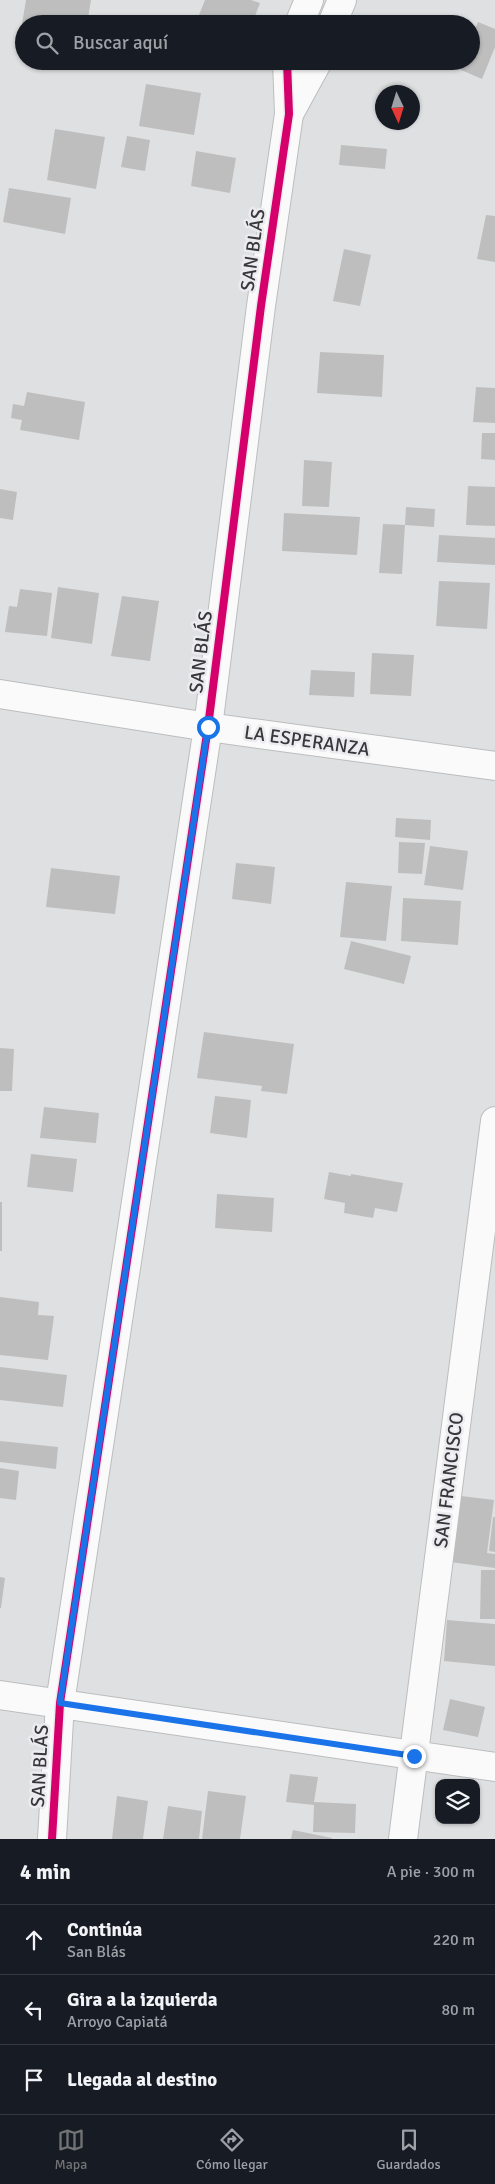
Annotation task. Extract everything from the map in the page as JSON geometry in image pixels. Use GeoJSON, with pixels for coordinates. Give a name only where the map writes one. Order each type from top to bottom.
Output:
{"type":"FeatureCollection","features":[{"type":"Feature","properties":{"kind":"street"},"geometry":{"type":"LineString","coordinates":[[303,15],[309,0]]}},
{"type":"Feature","properties":{"kind":"street"},"geometry":{"type":"LineString","coordinates":[[336,15],[342,0]]}},
{"type":"Feature","properties":{"kind":"street","name":"SAN BLÁS"},"geometry":{"type":"LineString","coordinates":[[52,1839],[60,1703],[208,727],[261,306],[289,114],[287,70]]}},
{"type":"Feature","properties":{"kind":"street","name":"SAN BLÁS"},"geometry":{"type":"LineString","coordinates":[[289,114],[313,70]]}},
{"type":"Feature","properties":{"kind":"street","name":"LA ESPERANZA"},"geometry":{"type":"LineString","coordinates":[[0,694],[208,727],[495,766]]}},
{"type":"Feature","properties":{"kind":"street","name":"SAN FRANCISCO"},"geometry":{"type":"LineString","coordinates":[[403,1839],[495,1121]]}},
{"type":"Feature","properties":{"kind":"street"},"geometry":{"type":"LineString","coordinates":[[0,1695],[495,1767]]}},
{"type":"Feature","properties":{"kind":"building"},"geometry":{"type":"Polygon","coordinates":[[[26,0],[91,0],[88,15],[24,15],[26,0]]]}},
{"type":"Feature","properties":{"kind":"building"},"geometry":{"type":"Polygon","coordinates":[[[205,0],[251,0],[260,3],[255,15],[199,15],[205,0]]]}},
{"type":"Feature","properties":{"kind":"building"},"geometry":{"type":"Polygon","coordinates":[[[480,23],[495,29],[495,47],[482,79],[461,70],[480,70],[480,23]]]}},
{"type":"Feature","properties":{"kind":"building"},"geometry":{"type":"Polygon","coordinates":[[[146,84],[201,93],[194,135],[139,126],[146,84]]]}},
{"type":"Feature","properties":{"kind":"building"},"geometry":{"type":"Polygon","coordinates":[[[55,129],[105,137],[96,189],[47,180],[55,129]]]}},
{"type":"Feature","properties":{"kind":"building"},"geometry":{"type":"Polygon","coordinates":[[[127,136],[150,140],[145,171],[121,167],[127,136]]]}},
{"type":"Feature","properties":{"kind":"building"},"geometry":{"type":"Polygon","coordinates":[[[341,145],[387,149],[385,169],[339,165],[341,145]]]}},
{"type":"Feature","properties":{"kind":"building"},"geometry":{"type":"Polygon","coordinates":[[[196,151],[236,158],[230,193],[191,186],[196,151]]]}},
{"type":"Feature","properties":{"kind":"building"},"geometry":{"type":"Polygon","coordinates":[[[9,188],[71,198],[65,234],[3,222],[9,188]]]}},
{"type":"Feature","properties":{"kind":"building"},"geometry":{"type":"Polygon","coordinates":[[[486,215],[495,216],[495,262],[477,259],[486,215]]]}},
{"type":"Feature","properties":{"kind":"building"},"geometry":{"type":"Polygon","coordinates":[[[344,249],[371,255],[360,306],[333,301],[344,249]]]}},
{"type":"Feature","properties":{"kind":"building"},"geometry":{"type":"Polygon","coordinates":[[[320,352],[384,355],[382,397],[317,393],[320,352]]]}},
{"type":"Feature","properties":{"kind":"building"},"geometry":{"type":"Polygon","coordinates":[[[476,387],[495,388],[495,423],[473,422],[476,387]]]}},
{"type":"Feature","properties":{"kind":"building"},"geometry":{"type":"Polygon","coordinates":[[[27,392],[85,402],[79,440],[20,430],[22,420],[11,418],[13,404],[24,406],[27,392]]]}},
{"type":"Feature","properties":{"kind":"building"},"geometry":{"type":"Polygon","coordinates":[[[482,433],[495,433],[495,460],[481,459],[482,433]]]}},
{"type":"Feature","properties":{"kind":"building"},"geometry":{"type":"Polygon","coordinates":[[[304,460],[332,462],[329,507],[302,506],[304,460]]]}},
{"type":"Feature","properties":{"kind":"building"},"geometry":{"type":"Polygon","coordinates":[[[468,486],[495,487],[495,526],[466,525],[468,486]]]}},
{"type":"Feature","properties":{"kind":"building"},"geometry":{"type":"Polygon","coordinates":[[[0,489],[17,492],[13,520],[0,518],[0,489]]]}},
{"type":"Feature","properties":{"kind":"building"},"geometry":{"type":"Polygon","coordinates":[[[406,507],[435,509],[434,527],[405,525],[406,507]]]}},
{"type":"Feature","properties":{"kind":"building"},"geometry":{"type":"Polygon","coordinates":[[[284,513],[360,517],[357,555],[282,551],[284,513]]]}},
{"type":"Feature","properties":{"kind":"building"},"geometry":{"type":"Polygon","coordinates":[[[383,524],[405,525],[402,574],[379,573],[383,524]]]}},
{"type":"Feature","properties":{"kind":"building"},"geometry":{"type":"Polygon","coordinates":[[[439,535],[495,538],[495,565],[437,562],[439,535]]]}},
{"type":"Feature","properties":{"kind":"building"},"geometry":{"type":"Polygon","coordinates":[[[439,581],[490,583],[487,629],[436,626],[439,581]]]}},
{"type":"Feature","properties":{"kind":"building"},"geometry":{"type":"Polygon","coordinates":[[[58,587],[99,593],[92,644],[51,638],[58,587]]]}},
{"type":"Feature","properties":{"kind":"building"},"geometry":{"type":"Polygon","coordinates":[[[20,589],[52,593],[47,636],[5,632],[9,606],[17,607],[20,589]]]}},
{"type":"Feature","properties":{"kind":"building"},"geometry":{"type":"Polygon","coordinates":[[[122,596],[159,601],[150,661],[111,656],[122,596]]]}},
{"type":"Feature","properties":{"kind":"building"},"geometry":{"type":"Polygon","coordinates":[[[372,653],[414,655],[411,696],[370,694],[372,653]]]}},
{"type":"Feature","properties":{"kind":"building"},"geometry":{"type":"Polygon","coordinates":[[[311,670],[355,672],[354,697],[309,695],[311,670]]]}},
{"type":"Feature","properties":{"kind":"building"},"geometry":{"type":"Polygon","coordinates":[[[396,818],[431,820],[430,840],[395,837],[396,818]]]}},
{"type":"Feature","properties":{"kind":"building"},"geometry":{"type":"Polygon","coordinates":[[[399,842],[425,843],[422,874],[398,873],[399,842]]]}},
{"type":"Feature","properties":{"kind":"building"},"geometry":{"type":"Polygon","coordinates":[[[430,846],[468,851],[463,890],[424,885],[430,846]]]}},
{"type":"Feature","properties":{"kind":"building"},"geometry":{"type":"Polygon","coordinates":[[[236,863],[275,867],[271,904],[232,899],[236,863]]]}},
{"type":"Feature","properties":{"kind":"building"},"geometry":{"type":"Polygon","coordinates":[[[51,868],[120,876],[115,914],[46,907],[51,868]]]}},
{"type":"Feature","properties":{"kind":"building"},"geometry":{"type":"Polygon","coordinates":[[[346,882],[392,886],[386,941],[340,937],[346,882]]]}},
{"type":"Feature","properties":{"kind":"building"},"geometry":{"type":"Polygon","coordinates":[[[403,898],[461,901],[458,945],[401,941],[403,898]]]}},
{"type":"Feature","properties":{"kind":"building"},"geometry":{"type":"Polygon","coordinates":[[[351,941],[411,956],[404,984],[344,969],[351,941]]]}},
{"type":"Feature","properties":{"kind":"building"},"geometry":{"type":"Polygon","coordinates":[[[204,1032],[294,1044],[287,1094],[261,1091],[262,1086],[197,1078],[204,1032]]]}},
{"type":"Feature","properties":{"kind":"building"},"geometry":{"type":"Polygon","coordinates":[[[0,1048],[14,1049],[12,1091],[0,1091],[0,1048]]]}},
{"type":"Feature","properties":{"kind":"building"},"geometry":{"type":"Polygon","coordinates":[[[215,1096],[251,1100],[247,1138],[210,1133],[215,1096]]]}},
{"type":"Feature","properties":{"kind":"building"},"geometry":{"type":"Polygon","coordinates":[[[44,1107],[99,1113],[96,1143],[40,1138],[44,1107]]]}},
{"type":"Feature","properties":{"kind":"building"},"geometry":{"type":"Polygon","coordinates":[[[31,1154],[77,1159],[73,1192],[27,1187],[31,1154]]]}},
{"type":"Feature","properties":{"kind":"building"},"geometry":{"type":"Polygon","coordinates":[[[329,1172],[403,1183],[397,1212],[375,1208],[373,1218],[344,1213],[345,1203],[324,1199],[329,1172]]]}},
{"type":"Feature","properties":{"kind":"building"},"geometry":{"type":"Polygon","coordinates":[[[217,1194],[274,1198],[272,1232],[215,1228],[217,1194]]]}},
{"type":"Feature","properties":{"kind":"building"},"geometry":{"type":"Polygon","coordinates":[[[0,1202],[2,1202],[2,1251],[0,1251],[0,1202]]]}},
{"type":"Feature","properties":{"kind":"building"},"geometry":{"type":"Polygon","coordinates":[[[0,1297],[39,1302],[38,1315],[54,1316],[48,1360],[0,1355],[0,1297]]]}},
{"type":"Feature","properties":{"kind":"building"},"geometry":{"type":"Polygon","coordinates":[[[0,1367],[67,1375],[63,1407],[0,1400],[0,1367]]]}},
{"type":"Feature","properties":{"kind":"building"},"geometry":{"type":"Polygon","coordinates":[[[0,1441],[58,1447],[56,1469],[0,1462],[0,1441]]]}},
{"type":"Feature","properties":{"kind":"building"},"geometry":{"type":"Polygon","coordinates":[[[0,1468],[19,1471],[16,1500],[0,1498],[0,1468]]]}},
{"type":"Feature","properties":{"kind":"building"},"geometry":{"type":"Polygon","coordinates":[[[453,1495],[494,1500],[487,1553],[495,1554],[495,1568],[443,1561],[453,1495]]]}},
{"type":"Feature","properties":{"kind":"building"},"geometry":{"type":"Polygon","coordinates":[[[493,1517],[495,1517],[495,1552],[489,1551],[493,1517]]]}},
{"type":"Feature","properties":{"kind":"building"},"geometry":{"type":"Polygon","coordinates":[[[481,1570],[495,1570],[495,1619],[480,1619],[481,1570]]]}},
{"type":"Feature","properties":{"kind":"building"},"geometry":{"type":"Polygon","coordinates":[[[0,1577],[5,1578],[1,1608],[0,1608],[0,1577]]]}},
{"type":"Feature","properties":{"kind":"building"},"geometry":{"type":"Polygon","coordinates":[[[447,1620],[495,1624],[495,1666],[444,1661],[447,1620]]]}},
{"type":"Feature","properties":{"kind":"building"},"geometry":{"type":"Polygon","coordinates":[[[450,1699],[485,1707],[478,1737],[443,1730],[450,1699]]]}},
{"type":"Feature","properties":{"kind":"building"},"geometry":{"type":"Polygon","coordinates":[[[290,1774],[318,1777],[314,1802],[356,1804],[355,1833],[313,1832],[314,1805],[286,1802],[290,1774]]]}},
{"type":"Feature","properties":{"kind":"building"},"geometry":{"type":"Polygon","coordinates":[[[208,1791],[246,1796],[240,1839],[202,1839],[208,1791]]]}},
{"type":"Feature","properties":{"kind":"building"},"geometry":{"type":"Polygon","coordinates":[[[117,1796],[148,1801],[143,1839],[112,1839],[117,1796]]]}},
{"type":"Feature","properties":{"kind":"building"},"geometry":{"type":"Polygon","coordinates":[[[168,1806],[202,1811],[199,1839],[163,1839],[168,1806]]]}},
{"type":"Feature","properties":{"kind":"building"},"geometry":{"type":"Polygon","coordinates":[[[293,1830],[332,1838],[332,1839],[291,1839],[293,1830]]]}},
{"type":"Feature","properties":{"kind":"cycle path"},"geometry":{"type":"LineString","coordinates":[[52,1839],[60,1703],[208,727],[261,306],[289,114],[287,70]]}},
{"type":"Feature","properties":{"kind":"route"},"geometry":{"type":"LineString","coordinates":[[208,727],[60,1703],[414,1756]]}}]}
